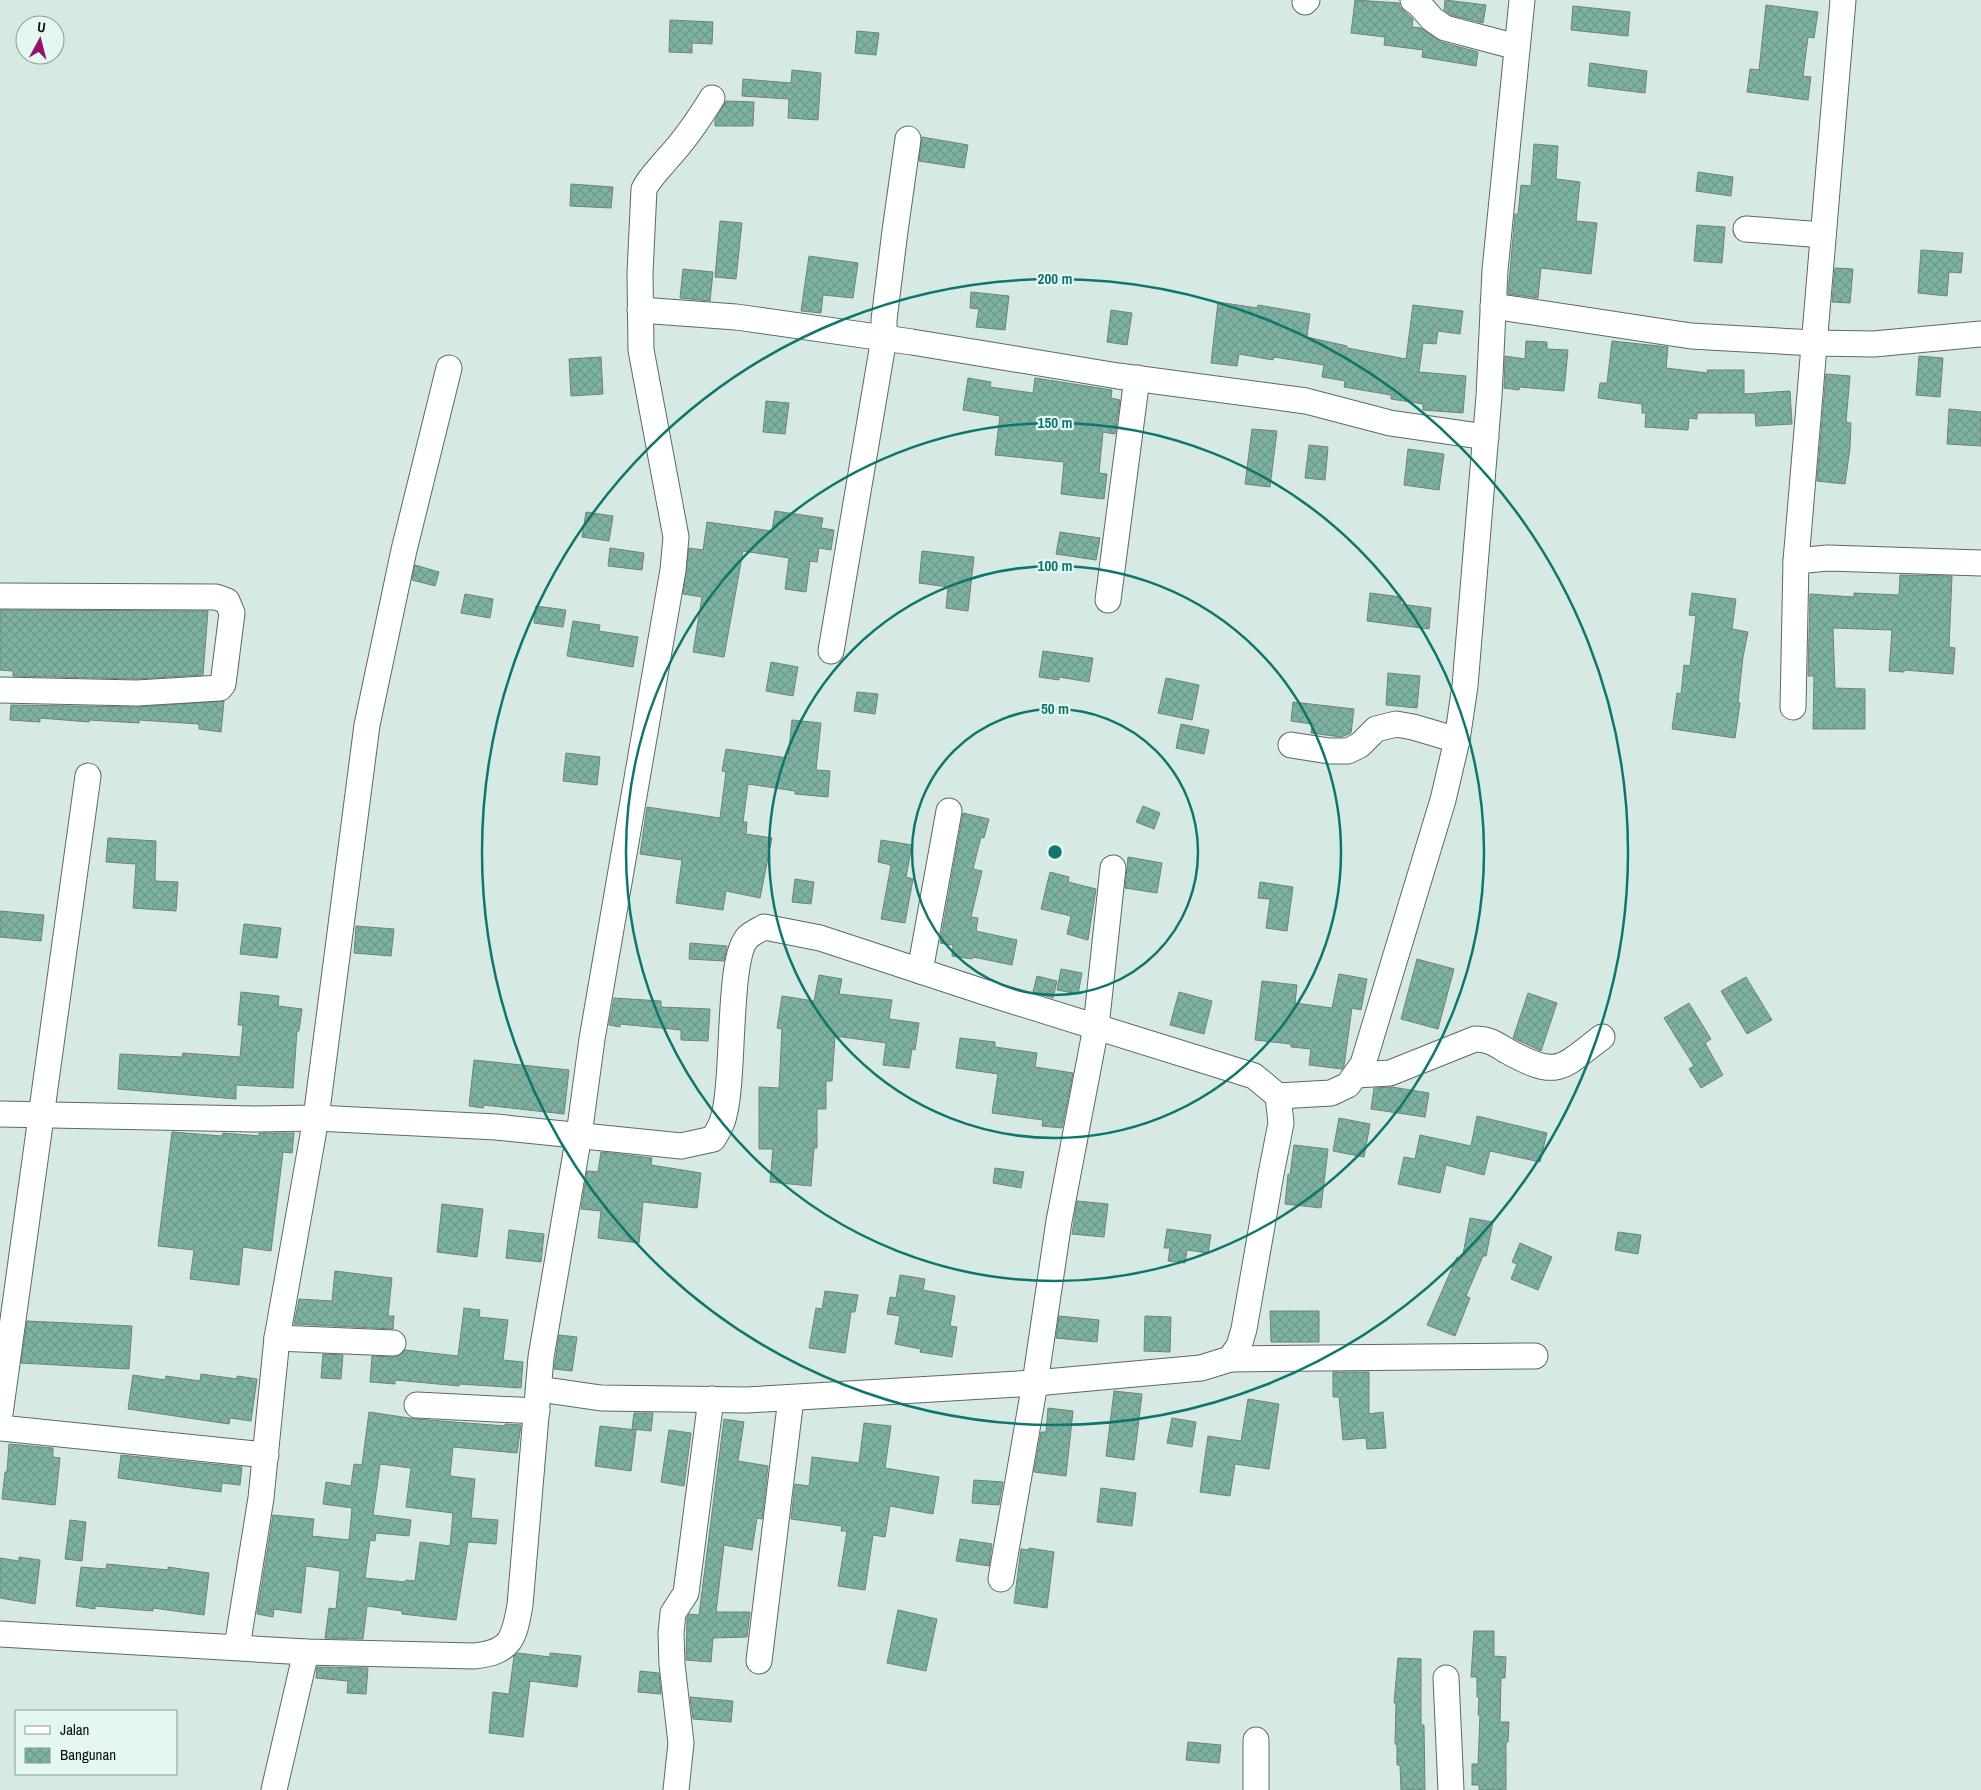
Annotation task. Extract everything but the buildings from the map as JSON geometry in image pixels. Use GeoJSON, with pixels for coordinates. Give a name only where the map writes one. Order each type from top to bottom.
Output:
{"type":"FeatureCollection","features":[{"type":"Feature","properties":{"kind":"street"},"geometry":{"type":"LineString","coordinates":[[1413,0],[1432,19],[1445,28],[1517,47]]}},
{"type":"Feature","properties":{"kind":"street"},"geometry":{"type":"LineString","coordinates":[[0,1114],[255,1119],[316,1118],[496,1127],[681,1146],[713,1139],[723,1122],[741,949],[747,937],[764,927],[820,938],[1254,1076],[1278,1096],[1332,1093],[1348,1085],[1363,1064],[1443,800],[1457,740],[1465,686],[1486,437],[1495,270],[1522,0]]}},
{"type":"Feature","properties":{"kind":"street"},"geometry":{"type":"LineString","coordinates":[[1793,707],[1796,561],[1844,0]]}},
{"type":"Feature","properties":{"kind":"street"},"geometry":{"type":"LineString","coordinates":[[0,1634],[306,1652],[474,1656],[493,1654],[508,1643],[516,1628],[520,1605],[540,1357],[579,1135],[592,1040],[673,570],[676,537],[641,350],[640,272],[644,189],[650,176],[668,159],[697,123],[712,98]]}},
{"type":"Feature","properties":{"kind":"street"},"geometry":{"type":"LineString","coordinates":[[831,651],[884,338],[884,320],[908,139]]}},
{"type":"Feature","properties":{"kind":"street"},"geometry":{"type":"LineString","coordinates":[[1746,229],[1823,235]]}},
{"type":"Feature","properties":{"kind":"street"},"geometry":{"type":"LineString","coordinates":[[1493,306],[1691,336],[1814,343],[1874,344],[1981,334]]}},
{"type":"Feature","properties":{"kind":"street"},"geometry":{"type":"LineString","coordinates":[[640,310],[736,318],[884,338],[1137,378],[1306,401],[1390,423],[1486,437]]}},
{"type":"Feature","properties":{"kind":"street"},"geometry":{"type":"LineString","coordinates":[[237,1647],[266,1455],[277,1338],[316,1118],[366,725],[404,550],[449,368]]}},
{"type":"Feature","properties":{"kind":"street"},"geometry":{"type":"LineString","coordinates":[[1108,600],[1137,378]]}},
{"type":"Feature","properties":{"kind":"street"},"geometry":{"type":"LineString","coordinates":[[1796,561],[1828,558],[1981,563]]}},
{"type":"Feature","properties":{"kind":"street"},"geometry":{"type":"LineString","coordinates":[[0,596],[216,597],[227,601],[232,613],[223,684],[220,688],[137,693],[0,690]]}},
{"type":"Feature","properties":{"kind":"street"},"geometry":{"type":"LineString","coordinates":[[1291,746],[1329,751],[1348,751],[1360,745],[1376,729],[1396,724],[1457,740]]}},
{"type":"Feature","properties":{"kind":"street"},"geometry":{"type":"LineString","coordinates":[[0,1414],[88,776]]}},
{"type":"Feature","properties":{"kind":"street"},"geometry":{"type":"LineString","coordinates":[[920,971],[949,811]]}},
{"type":"Feature","properties":{"kind":"street"},"geometry":{"type":"LineString","coordinates":[[1000,1579],[1035,1383],[1059,1221],[1096,1027],[1114,868]]}},
{"type":"Feature","properties":{"kind":"street"},"geometry":{"type":"LineString","coordinates":[[1356,1075],[1390,1073],[1475,1039],[1485,1039],[1537,1066],[1555,1069],[1566,1065],[1602,1037]]}},
{"type":"Feature","properties":{"kind":"street"},"geometry":{"type":"LineString","coordinates":[[1230,1359],[1239,1346],[1244,1329],[1270,1174],[1281,1122],[1278,1096]]}},
{"type":"Feature","properties":{"kind":"street"},"geometry":{"type":"LineString","coordinates":[[277,1338],[393,1343]]}},
{"type":"Feature","properties":{"kind":"street"},"geometry":{"type":"LineString","coordinates":[[417,1405],[601,1398],[747,1400],[791,1398],[1035,1383],[1201,1368],[1230,1359],[1535,1356]]}},
{"type":"Feature","properties":{"kind":"street"},"geometry":{"type":"LineString","coordinates":[[759,1661],[791,1398]]}},
{"type":"Feature","properties":{"kind":"street"},"geometry":{"type":"LineString","coordinates":[[676,1790],[681,1742],[672,1664],[671,1633],[674,1613],[686,1593],[711,1399]]}},
{"type":"Feature","properties":{"kind":"street"},"geometry":{"type":"LineString","coordinates":[[0,1428],[266,1455]]}},
{"type":"Feature","properties":{"kind":"street"},"geometry":{"type":"LineString","coordinates":[[274,1790],[306,1652]]}},
{"type":"Feature","properties":{"kind":"street"},"geometry":{"type":"LineString","coordinates":[[1446,1678],[1451,1790]]}},
{"type":"Feature","properties":{"kind":"street"},"geometry":{"type":"LineString","coordinates":[[1256,1740],[1256,1790]]}}]}
